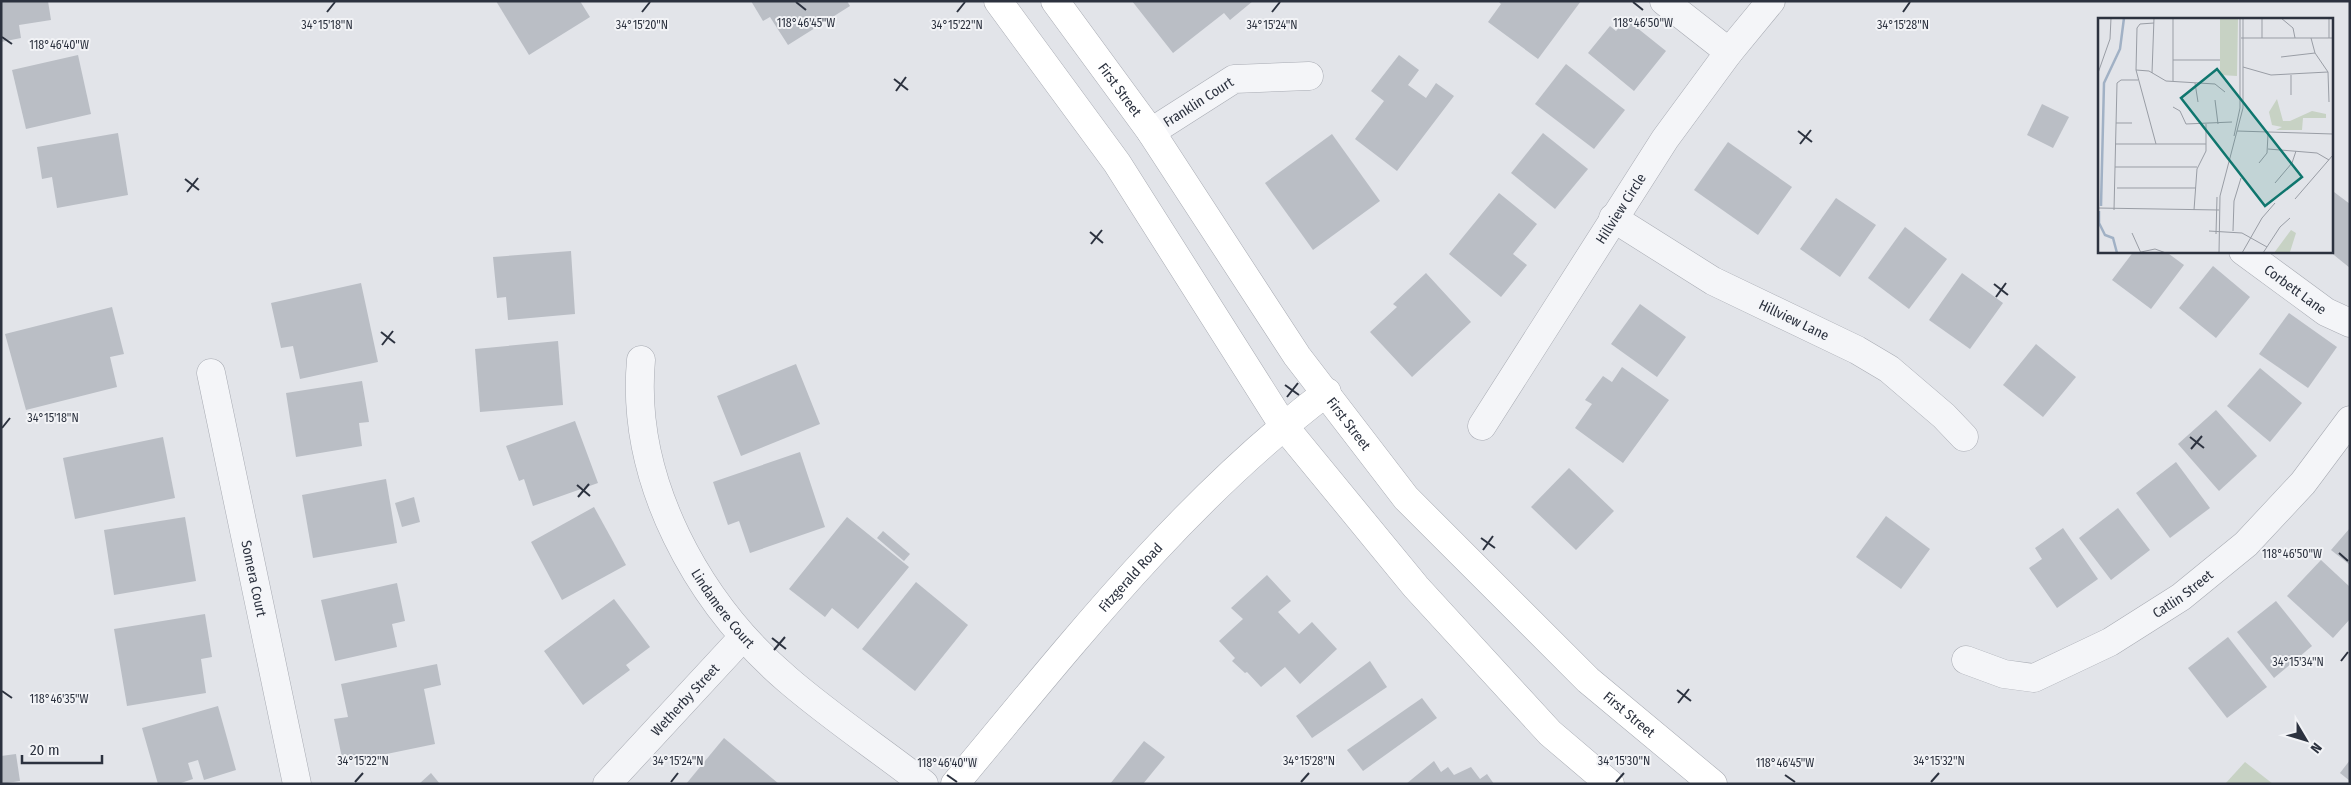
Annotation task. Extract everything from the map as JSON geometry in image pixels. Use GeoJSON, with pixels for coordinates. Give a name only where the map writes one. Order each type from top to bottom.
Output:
{"type":"FeatureCollection","features":[{"type":"Feature","properties":{"kind":"main road"},"geometry":{"type":"LineString","coordinates":[[998,1],[1117,163],[1283,425],[1416,587],[1550,732],[1610,784]]}},
{"type":"Feature","properties":{"kind":"main road","name":"First Street"},"geometry":{"type":"LineString","coordinates":[[1055,1],[1151,132],[1297,356],[1327,392],[1413,505],[1588,680],[1713,784]]}},
{"type":"Feature","properties":{"kind":"main road","name":"Fitzgerald Road"},"geometry":{"type":"LineString","coordinates":[[955,784],[1079,636],[1158,547],[1243,461],[1283,425],[1327,392]]}},
{"type":"Feature","properties":{"kind":"street"},"geometry":{"type":"LineString","coordinates":[[1664,1],[1729,52]]}},
{"type":"Feature","properties":{"kind":"street","name":"Hillview Circle"},"geometry":{"type":"LineString","coordinates":[[1482,426],[1665,139],[1729,52],[1771,1]]}},
{"type":"Feature","properties":{"kind":"street","name":"Franklin Court"},"geometry":{"type":"LineString","coordinates":[[1151,132],[1234,79],[1309,76]]}},
{"type":"Feature","properties":{"kind":"street","name":"Hillview Lane"},"geometry":{"type":"LineString","coordinates":[[1613,218],[1712,281],[1857,350],[1889,369],[1944,416],[1964,436]]}},
{"type":"Feature","properties":{"kind":"street","name":"Corbett Lane"},"geometry":{"type":"LineString","coordinates":[[2244,252],[2326,312],[2350,322]]}},
{"type":"Feature","properties":{"kind":"street","name":"Lindamere Court"},"geometry":{"type":"LineString","coordinates":[[642,360],[640,400],[648,453],[662,506],[694,572],[743,636],[787,680],[924,784]]}},
{"type":"Feature","properties":{"kind":"street","name":"Somera Court"},"geometry":{"type":"LineString","coordinates":[[211,373],[297,784]]}},
{"type":"Feature","properties":{"kind":"street","name":"Catlin Street"},"geometry":{"type":"LineString","coordinates":[[1966,660],[2004,674],[2034,678],[2110,642],[2181,598],[2246,544],[2303,483],[2350,420]]}},
{"type":"Feature","properties":{"kind":"street","name":"Wetherby Street"},"geometry":{"type":"LineString","coordinates":[[607,784],[743,636]]}},
{"type":"Feature","properties":{"kind":"green space"},"geometry":{"type":"Polygon","coordinates":[[[2245,762],[2273,784],[2225,784],[2245,762]]]}},
{"type":"Feature","properties":{"kind":"building"},"geometry":{"type":"Polygon","coordinates":[[[1,1],[48,1],[51,20],[19,25],[21,38],[1,42],[1,1]]]}},
{"type":"Feature","properties":{"kind":"building"},"geometry":{"type":"Polygon","coordinates":[[[496,1],[580,1],[590,17],[529,55],[496,1]]]}},
{"type":"Feature","properties":{"kind":"building"},"geometry":{"type":"Polygon","coordinates":[[[751,1],[847,1],[850,6],[788,45],[770,17],[763,21],[751,1]]]}},
{"type":"Feature","properties":{"kind":"building"},"geometry":{"type":"Polygon","coordinates":[[[1132,1],[1253,1],[1230,20],[1224,13],[1173,53],[1132,1]]]}},
{"type":"Feature","properties":{"kind":"building"},"geometry":{"type":"Polygon","coordinates":[[[1498,1],[1581,1],[1538,59],[1488,22],[1501,4],[1498,1]]]}},
{"type":"Feature","properties":{"kind":"building"},"geometry":{"type":"Polygon","coordinates":[[[1626,19],[1666,51],[1634,91],[1588,53],[1610,26],[1616,31],[1626,19]]]}},
{"type":"Feature","properties":{"kind":"building"},"geometry":{"type":"Polygon","coordinates":[[[78,55],[91,114],[26,129],[12,70],[78,55]]]}},
{"type":"Feature","properties":{"kind":"building"},"geometry":{"type":"Polygon","coordinates":[[[1399,55],[1419,70],[1408,85],[1426,98],[1436,83],[1454,96],[1397,171],[1355,139],[1384,101],[1371,91],[1399,55]]]}},
{"type":"Feature","properties":{"kind":"building"},"geometry":{"type":"Polygon","coordinates":[[[1566,64],[1625,110],[1594,149],[1535,104],[1566,64]]]}},
{"type":"Feature","properties":{"kind":"building"},"geometry":{"type":"Polygon","coordinates":[[[2042,104],[2069,117],[2053,148],[2027,135],[2042,104]]]}},
{"type":"Feature","properties":{"kind":"building"},"geometry":{"type":"Polygon","coordinates":[[[118,133],[128,195],[57,208],[52,177],[42,179],[37,147],[118,133]]]}},
{"type":"Feature","properties":{"kind":"building"},"geometry":{"type":"Polygon","coordinates":[[[1543,133],[1588,169],[1555,209],[1511,173],[1543,133]]]}},
{"type":"Feature","properties":{"kind":"building"},"geometry":{"type":"Polygon","coordinates":[[[1332,134],[1380,201],[1313,250],[1265,183],[1332,134]]]}},
{"type":"Feature","properties":{"kind":"building"},"geometry":{"type":"Polygon","coordinates":[[[1728,142],[1792,187],[1758,235],[1694,190],[1728,142]]]}},
{"type":"Feature","properties":{"kind":"building"},"geometry":{"type":"Polygon","coordinates":[[[2334,192],[2350,204],[2350,268],[2330,252],[2334,252],[2334,192]]]}},
{"type":"Feature","properties":{"kind":"building"},"geometry":{"type":"Polygon","coordinates":[[[1499,193],[1537,224],[1513,254],[1527,265],[1501,297],[1449,254],[1499,193]]]}},
{"type":"Feature","properties":{"kind":"building"},"geometry":{"type":"Polygon","coordinates":[[[1836,198],[1876,225],[1840,277],[1800,249],[1836,198]]]}},
{"type":"Feature","properties":{"kind":"building"},"geometry":{"type":"Polygon","coordinates":[[[1905,227],[1947,259],[1909,309],[1868,278],[1905,227]]]}},
{"type":"Feature","properties":{"kind":"building"},"geometry":{"type":"Polygon","coordinates":[[[571,251],[575,314],[508,320],[506,297],[497,298],[493,257],[571,251]]]}},
{"type":"Feature","properties":{"kind":"building"},"geometry":{"type":"Polygon","coordinates":[[[2133,252],[2166,252],[2184,265],[2151,309],[2112,280],[2133,252]]]}},
{"type":"Feature","properties":{"kind":"building"},"geometry":{"type":"Polygon","coordinates":[[[2213,266],[2250,297],[2216,338],[2179,308],[2213,266]]]}},
{"type":"Feature","properties":{"kind":"building"},"geometry":{"type":"Polygon","coordinates":[[[1426,273],[1471,322],[1412,377],[1370,332],[1397,307],[1393,304],[1426,273]]]}},
{"type":"Feature","properties":{"kind":"building"},"geometry":{"type":"Polygon","coordinates":[[[1962,273],[2003,303],[1970,349],[1929,320],[1962,273]]]}},
{"type":"Feature","properties":{"kind":"building"},"geometry":{"type":"Polygon","coordinates":[[[361,283],[378,362],[300,379],[293,346],[281,348],[271,303],[361,283]]]}},
{"type":"Feature","properties":{"kind":"building"},"geometry":{"type":"Polygon","coordinates":[[[1640,304],[1686,337],[1657,377],[1611,344],[1640,304]]]}},
{"type":"Feature","properties":{"kind":"building"},"geometry":{"type":"Polygon","coordinates":[[[112,307],[124,354],[110,357],[117,387],[26,410],[5,334],[112,307]]]}},
{"type":"Feature","properties":{"kind":"building"},"geometry":{"type":"Polygon","coordinates":[[[2289,313],[2337,347],[2308,388],[2259,354],[2289,313]]]}},
{"type":"Feature","properties":{"kind":"building"},"geometry":{"type":"Polygon","coordinates":[[[558,341],[563,405],[480,412],[475,349],[558,341]]]}},
{"type":"Feature","properties":{"kind":"building"},"geometry":{"type":"Polygon","coordinates":[[[2036,344],[2076,377],[2043,417],[2003,385],[2036,344]]]}},
{"type":"Feature","properties":{"kind":"building"},"geometry":{"type":"Polygon","coordinates":[[[796,364],[820,424],[741,456],[717,396],[796,364]]]}},
{"type":"Feature","properties":{"kind":"building"},"geometry":{"type":"Polygon","coordinates":[[[1622,367],[1669,400],[1623,463],[1575,428],[1592,404],[1585,400],[1603,376],[1612,382],[1622,367]]]}},
{"type":"Feature","properties":{"kind":"building"},"geometry":{"type":"Polygon","coordinates":[[[2260,368],[2302,403],[2270,442],[2227,406],[2260,368]]]}},
{"type":"Feature","properties":{"kind":"building"},"geometry":{"type":"Polygon","coordinates":[[[362,381],[369,422],[359,423],[362,446],[296,457],[286,393],[362,381]]]}},
{"type":"Feature","properties":{"kind":"building"},"geometry":{"type":"Polygon","coordinates":[[[2216,410],[2257,456],[2219,491],[2178,444],[2216,410]]]}},
{"type":"Feature","properties":{"kind":"building"},"geometry":{"type":"Polygon","coordinates":[[[575,421],[598,483],[533,506],[524,479],[519,481],[506,446],[575,421]]]}},
{"type":"Feature","properties":{"kind":"building"},"geometry":{"type":"Polygon","coordinates":[[[163,437],[175,498],[75,519],[63,458],[163,437]]]}},
{"type":"Feature","properties":{"kind":"building"},"geometry":{"type":"Polygon","coordinates":[[[800,452],[825,527],[750,553],[739,521],[728,525],[713,482],[800,452]]]}},
{"type":"Feature","properties":{"kind":"building"},"geometry":{"type":"Polygon","coordinates":[[[2176,462],[2210,508],[2170,538],[2136,493],[2176,462]]]}},
{"type":"Feature","properties":{"kind":"building"},"geometry":{"type":"Polygon","coordinates":[[[1569,468],[1614,511],[1576,550],[1531,507],[1569,468]]]}},
{"type":"Feature","properties":{"kind":"building"},"geometry":{"type":"Polygon","coordinates":[[[386,479],[397,543],[313,558],[302,495],[386,479]]]}},
{"type":"Feature","properties":{"kind":"building"},"geometry":{"type":"Polygon","coordinates":[[[414,497],[420,522],[402,527],[395,503],[414,497]]]}},
{"type":"Feature","properties":{"kind":"building"},"geometry":{"type":"Polygon","coordinates":[[[594,507],[626,565],[562,600],[531,542],[594,507]]]}},
{"type":"Feature","properties":{"kind":"building"},"geometry":{"type":"Polygon","coordinates":[[[2118,508],[2150,550],[2111,580],[2079,538],[2118,508]]]}},
{"type":"Feature","properties":{"kind":"building"},"geometry":{"type":"Polygon","coordinates":[[[1886,516],[1930,549],[1901,589],[1856,557],[1886,516]]]}},
{"type":"Feature","properties":{"kind":"building"},"geometry":{"type":"Polygon","coordinates":[[[185,517],[196,581],[114,595],[104,530],[185,517]]]}},
{"type":"Feature","properties":{"kind":"building"},"geometry":{"type":"Polygon","coordinates":[[[847,517],[909,567],[858,629],[832,608],[825,617],[789,589],[847,517]]]}},
{"type":"Feature","properties":{"kind":"building"},"geometry":{"type":"Polygon","coordinates":[[[2063,528],[2098,579],[2057,608],[2029,568],[2042,559],[2035,548],[2063,528]]]}},
{"type":"Feature","properties":{"kind":"building"},"geometry":{"type":"Polygon","coordinates":[[[2350,528],[2350,565],[2331,550],[2350,528]]]}},
{"type":"Feature","properties":{"kind":"building"},"geometry":{"type":"Polygon","coordinates":[[[883,531],[910,554],[904,561],[877,538],[883,531]]]}},
{"type":"Feature","properties":{"kind":"building"},"geometry":{"type":"Polygon","coordinates":[[[2321,560],[2350,587],[2350,619],[2333,638],[2287,596],[2321,560]]]}},
{"type":"Feature","properties":{"kind":"building"},"geometry":{"type":"Polygon","coordinates":[[[1267,575],[1291,601],[1278,612],[1299,634],[1312,622],[1337,649],[1300,684],[1285,667],[1261,687],[1247,672],[1245,673],[1232,661],[1235,658],[1219,641],[1243,619],[1231,608],[1267,575]]]}},
{"type":"Feature","properties":{"kind":"building"},"geometry":{"type":"Polygon","coordinates":[[[916,582],[968,625],[915,691],[862,649],[916,582]]]}},
{"type":"Feature","properties":{"kind":"building"},"geometry":{"type":"Polygon","coordinates":[[[397,583],[405,621],[392,624],[397,647],[335,661],[321,600],[397,583]]]}},
{"type":"Feature","properties":{"kind":"building"},"geometry":{"type":"Polygon","coordinates":[[[614,599],[650,647],[626,665],[630,670],[583,705],[544,651],[614,599]]]}},
{"type":"Feature","properties":{"kind":"building"},"geometry":{"type":"Polygon","coordinates":[[[2276,601],[2312,646],[2274,678],[2237,632],[2276,601]]]}},
{"type":"Feature","properties":{"kind":"building"},"geometry":{"type":"Polygon","coordinates":[[[205,614],[212,657],[201,659],[206,693],[127,706],[114,629],[205,614]]]}},
{"type":"Feature","properties":{"kind":"building"},"geometry":{"type":"Polygon","coordinates":[[[2228,637],[2267,687],[2227,718],[2188,668],[2228,637]]]}},
{"type":"Feature","properties":{"kind":"building"},"geometry":{"type":"Polygon","coordinates":[[[1370,661],[1387,687],[1312,738],[1296,716],[1370,661]]]}},
{"type":"Feature","properties":{"kind":"building"},"geometry":{"type":"Polygon","coordinates":[[[437,664],[441,685],[424,689],[435,744],[343,763],[334,719],[348,717],[341,684],[437,664]]]}},
{"type":"Feature","properties":{"kind":"building"},"geometry":{"type":"Polygon","coordinates":[[[1422,698],[1437,718],[1363,771],[1347,750],[1422,698]]]}},
{"type":"Feature","properties":{"kind":"building"},"geometry":{"type":"Polygon","coordinates":[[[218,706],[236,770],[204,780],[198,760],[188,763],[193,779],[178,784],[158,784],[142,728],[218,706]]]}},
{"type":"Feature","properties":{"kind":"building"},"geometry":{"type":"Polygon","coordinates":[[[724,738],[779,784],[686,784],[724,738]]]}},
{"type":"Feature","properties":{"kind":"building"},"geometry":{"type":"Polygon","coordinates":[[[1144,741],[1165,757],[1143,784],[1110,784],[1144,741]]]}},
{"type":"Feature","properties":{"kind":"building"},"geometry":{"type":"Polygon","coordinates":[[[16,754],[20,781],[1,784],[1,756],[16,754]]]}},
{"type":"Feature","properties":{"kind":"building"},"geometry":{"type":"Polygon","coordinates":[[[2350,760],[2350,781],[2340,773],[2350,760]]]}},
{"type":"Feature","properties":{"kind":"building"},"geometry":{"type":"Polygon","coordinates":[[[1434,761],[1441,772],[1448,767],[1454,775],[1471,767],[1480,779],[1487,774],[1494,784],[1406,784],[1434,761]]]}},
{"type":"Feature","properties":{"kind":"building"},"geometry":{"type":"Polygon","coordinates":[[[431,773],[440,784],[419,784],[431,773]]]}}]}
